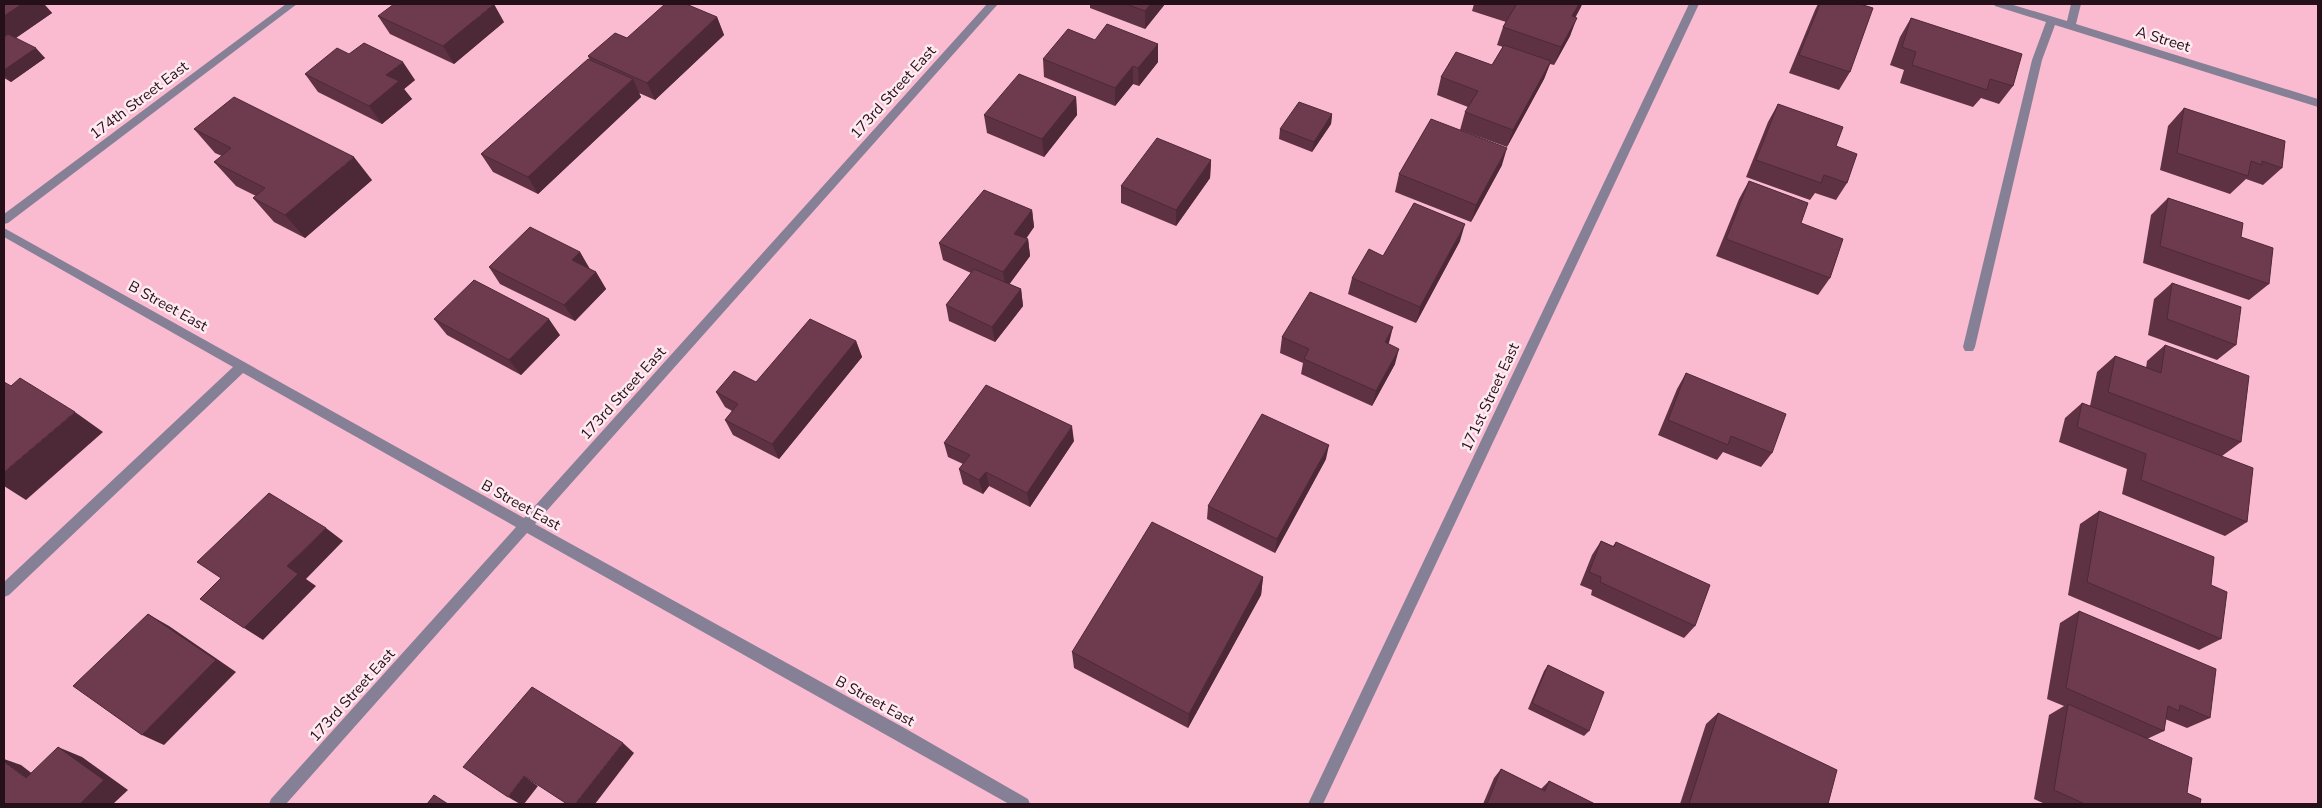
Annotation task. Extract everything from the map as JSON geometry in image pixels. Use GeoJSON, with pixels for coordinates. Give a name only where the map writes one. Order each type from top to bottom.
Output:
{"type":"FeatureCollection","features":[{"type":"Feature","properties":{"kind":"street","name":"174th Street East"},"geometry":{"type":"LineString","coordinates":[[4,220],[292,4]]}},
{"type":"Feature","properties":{"kind":"street","name":"173rd Street East"},"geometry":{"type":"LineString","coordinates":[[276,804],[993,4]]}},
{"type":"Feature","properties":{"kind":"street","name":"171st Street East"},"geometry":{"type":"LineString","coordinates":[[1315,804],[1694,4]]}},
{"type":"Feature","properties":{"kind":"street","name":"A Street"},"geometry":{"type":"LineString","coordinates":[[1999,4],[2318,103]]}},
{"type":"Feature","properties":{"kind":"street"},"geometry":{"type":"LineString","coordinates":[[2071,26],[2076,4]]}},
{"type":"Feature","properties":{"kind":"street"},"geometry":{"type":"LineString","coordinates":[[1970,347],[2037,60],[2052,20]]}},
{"type":"Feature","properties":{"kind":"street","name":"B Street East"},"geometry":{"type":"LineString","coordinates":[[4,232],[1023,804]]}},
{"type":"Feature","properties":{"kind":"street"},"geometry":{"type":"LineString","coordinates":[[4,591],[242,366]]}},
{"type":"Feature","properties":{"kind":"building"},"geometry":{"type":"Polygon","coordinates":[[[4,4],[22,4],[4,16],[4,4]]]}},
{"type":"Feature","properties":{"kind":"building"},"geometry":{"type":"Polygon","coordinates":[[[394,4],[494,4],[443,46],[378,16],[394,4]]]}},
{"type":"Feature","properties":{"kind":"building"},"geometry":{"type":"Polygon","coordinates":[[[665,4],[686,4],[717,17],[647,83],[588,56],[615,33],[627,38],[665,4]]]}},
{"type":"Feature","properties":{"kind":"building"},"geometry":{"type":"Polygon","coordinates":[[[1126,4],[1151,4],[1145,11],[1126,4]]]}},
{"type":"Feature","properties":{"kind":"building"},"geometry":{"type":"Polygon","coordinates":[[[1511,4],[1579,4],[1572,16],[1577,18],[1561,47],[1503,27],[1516,5],[1511,4]]]}},
{"type":"Feature","properties":{"kind":"building"},"geometry":{"type":"Polygon","coordinates":[[[1820,4],[1860,4],[1873,8],[1850,72],[1799,55],[1820,4]]]}},
{"type":"Feature","properties":{"kind":"building"},"geometry":{"type":"Polygon","coordinates":[[[1911,18],[2022,54],[2013,86],[1990,79],[1987,90],[1912,65],[1916,52],[1902,47],[1911,18]]]}},
{"type":"Feature","properties":{"kind":"building"},"geometry":{"type":"Polygon","coordinates":[[[1107,24],[1158,44],[1138,68],[1133,66],[1115,88],[1043,59],[1068,29],[1095,40],[1107,24]]]}},
{"type":"Feature","properties":{"kind":"building"},"geometry":{"type":"Polygon","coordinates":[[[8,34],[36,48],[4,70],[4,37],[8,34]]]}},
{"type":"Feature","properties":{"kind":"building"},"geometry":{"type":"Polygon","coordinates":[[[364,43],[403,62],[386,75],[399,81],[369,106],[305,74],[337,48],[349,54],[364,43]]]}},
{"type":"Feature","properties":{"kind":"building"},"geometry":{"type":"Polygon","coordinates":[[[1504,45],[1551,61],[1513,130],[1465,112],[1478,91],[1441,77],[1456,52],[1492,65],[1504,45]]]}},
{"type":"Feature","properties":{"kind":"building"},"geometry":{"type":"Polygon","coordinates":[[[588,59],[633,79],[528,177],[481,154],[588,59]]]}},
{"type":"Feature","properties":{"kind":"building"},"geometry":{"type":"Polygon","coordinates":[[[1019,74],[1076,97],[1042,139],[984,115],[1019,74]]]}},
{"type":"Feature","properties":{"kind":"building"},"geometry":{"type":"Polygon","coordinates":[[[234,97],[354,157],[285,215],[253,198],[265,188],[214,162],[231,148],[194,129],[234,97]]]}},
{"type":"Feature","properties":{"kind":"building"},"geometry":{"type":"Polygon","coordinates":[[[1299,102],[1332,114],[1314,142],[1280,129],[1299,102]]]}},
{"type":"Feature","properties":{"kind":"building"},"geometry":{"type":"Polygon","coordinates":[[[1778,104],[1843,127],[1836,146],[1857,154],[1847,183],[1824,175],[1821,183],[1756,160],[1778,104]]]}},
{"type":"Feature","properties":{"kind":"building"},"geometry":{"type":"Polygon","coordinates":[[[2184,108],[2285,141],[2282,168],[2262,161],[2262,165],[2251,161],[2248,176],[2177,153],[2184,108]]]}},
{"type":"Feature","properties":{"kind":"building"},"geometry":{"type":"Polygon","coordinates":[[[1431,119],[1507,148],[1476,205],[1399,174],[1431,119]]]}},
{"type":"Feature","properties":{"kind":"building"},"geometry":{"type":"Polygon","coordinates":[[[1157,138],[1211,160],[1176,210],[1121,186],[1157,138]]]}},
{"type":"Feature","properties":{"kind":"building"},"geometry":{"type":"Polygon","coordinates":[[[1749,181],[1808,203],[1801,223],[1843,239],[1830,278],[1726,239],[1749,181]]]}},
{"type":"Feature","properties":{"kind":"building"},"geometry":{"type":"Polygon","coordinates":[[[984,190],[1032,210],[1014,234],[1028,239],[1003,272],[939,243],[984,190]]]}},
{"type":"Feature","properties":{"kind":"building"},"geometry":{"type":"Polygon","coordinates":[[[2168,198],[2243,223],[2241,237],[2273,248],[2269,284],[2160,246],[2168,198]]]}},
{"type":"Feature","properties":{"kind":"building"},"geometry":{"type":"Polygon","coordinates":[[[1414,203],[1465,224],[1420,307],[1352,278],[1369,249],[1383,256],[1414,203]]]}},
{"type":"Feature","properties":{"kind":"building"},"geometry":{"type":"Polygon","coordinates":[[[530,227],[580,252],[572,260],[596,272],[564,305],[489,267],[530,227]]]}},
{"type":"Feature","properties":{"kind":"building"},"geometry":{"type":"Polygon","coordinates":[[[974,269],[1021,289],[992,327],[946,305],[974,269]]]}},
{"type":"Feature","properties":{"kind":"building"},"geometry":{"type":"Polygon","coordinates":[[[474,280],[549,319],[509,360],[434,319],[474,280]]]}},
{"type":"Feature","properties":{"kind":"building"},"geometry":{"type":"Polygon","coordinates":[[[2172,283],[2241,307],[2236,345],[2167,319],[2172,283]]]}},
{"type":"Feature","properties":{"kind":"building"},"geometry":{"type":"Polygon","coordinates":[[[1310,292],[1393,327],[1385,342],[1399,349],[1376,391],[1304,359],[1309,349],[1282,337],[1310,292]]]}},
{"type":"Feature","properties":{"kind":"building"},"geometry":{"type":"Polygon","coordinates":[[[810,319],[856,341],[772,444],[725,420],[738,404],[716,392],[734,371],[756,382],[810,319]]]}},
{"type":"Feature","properties":{"kind":"building"},"geometry":{"type":"Polygon","coordinates":[[[2165,345],[2249,376],[2241,442],[2108,392],[2115,356],[2161,373],[2165,345]]]}},
{"type":"Feature","properties":{"kind":"building"},"geometry":{"type":"Polygon","coordinates":[[[1686,373],[1786,414],[1772,453],[1731,436],[1728,445],[1668,420],[1686,373]]]}},
{"type":"Feature","properties":{"kind":"building"},"geometry":{"type":"Polygon","coordinates":[[[20,378],[75,412],[4,472],[4,382],[11,386],[20,378]]]}},
{"type":"Feature","properties":{"kind":"building"},"geometry":{"type":"Polygon","coordinates":[[[986,385],[1072,426],[1027,493],[986,472],[979,480],[959,469],[970,455],[944,443],[986,385]]]}},
{"type":"Feature","properties":{"kind":"building"},"geometry":{"type":"Polygon","coordinates":[[[2082,403],[2253,468],[2247,522],[2141,480],[2146,454],[2077,427],[2082,403]]]}},
{"type":"Feature","properties":{"kind":"building"},"geometry":{"type":"Polygon","coordinates":[[[1262,414],[1329,445],[1277,539],[1208,506],[1262,414]]]}},
{"type":"Feature","properties":{"kind":"building"},"geometry":{"type":"Polygon","coordinates":[[[269,493],[326,528],[287,566],[298,574],[244,628],[200,599],[221,578],[197,562],[269,493]]]}},
{"type":"Feature","properties":{"kind":"building"},"geometry":{"type":"Polygon","coordinates":[[[2099,511],[2214,557],[2211,585],[2227,592],[2221,639],[2087,582],[2099,511]]]}},
{"type":"Feature","properties":{"kind":"building"},"geometry":{"type":"Polygon","coordinates":[[[1152,522],[1263,577],[1189,714],[1072,652],[1152,522]]]}},
{"type":"Feature","properties":{"kind":"building"},"geometry":{"type":"Polygon","coordinates":[[[1601,541],[1614,547],[1616,542],[1710,585],[1695,626],[1600,582],[1601,577],[1589,572],[1601,541]]]}},
{"type":"Feature","properties":{"kind":"building"},"geometry":{"type":"Polygon","coordinates":[[[2079,611],[2216,669],[2210,718],[2180,705],[2179,711],[2168,706],[2164,731],[2066,688],[2079,611]]]}},
{"type":"Feature","properties":{"kind":"building"},"geometry":{"type":"Polygon","coordinates":[[[148,614],[216,660],[142,735],[73,686],[148,614]]]}},
{"type":"Feature","properties":{"kind":"building"},"geometry":{"type":"Polygon","coordinates":[[[1548,665],[1604,692],[1589,731],[1532,703],[1548,665]]]}},
{"type":"Feature","properties":{"kind":"building"},"geometry":{"type":"Polygon","coordinates":[[[532,687],[623,743],[575,804],[567,804],[524,776],[508,797],[463,767],[532,687]]]}},
{"type":"Feature","properties":{"kind":"building"},"geometry":{"type":"Polygon","coordinates":[[[2068,704],[2192,758],[2187,793],[2201,799],[2200,804],[2085,804],[2054,790],[2068,704]]]}},
{"type":"Feature","properties":{"kind":"building"},"geometry":{"type":"Polygon","coordinates":[[[1718,713],[1837,770],[1828,804],[1689,804],[1718,713]]]}},
{"type":"Feature","properties":{"kind":"building"},"geometry":{"type":"Polygon","coordinates":[[[58,747],[104,780],[80,804],[4,804],[4,762],[26,778],[58,747]]]}},
{"type":"Feature","properties":{"kind":"building"},"geometry":{"type":"Polygon","coordinates":[[[1501,769],[1545,791],[1549,781],[1595,804],[1487,804],[1501,769]]]}},
{"type":"Feature","properties":{"kind":"building"},"geometry":{"type":"Polygon","coordinates":[[[434,795],[448,804],[427,804],[434,795]]]}}]}
